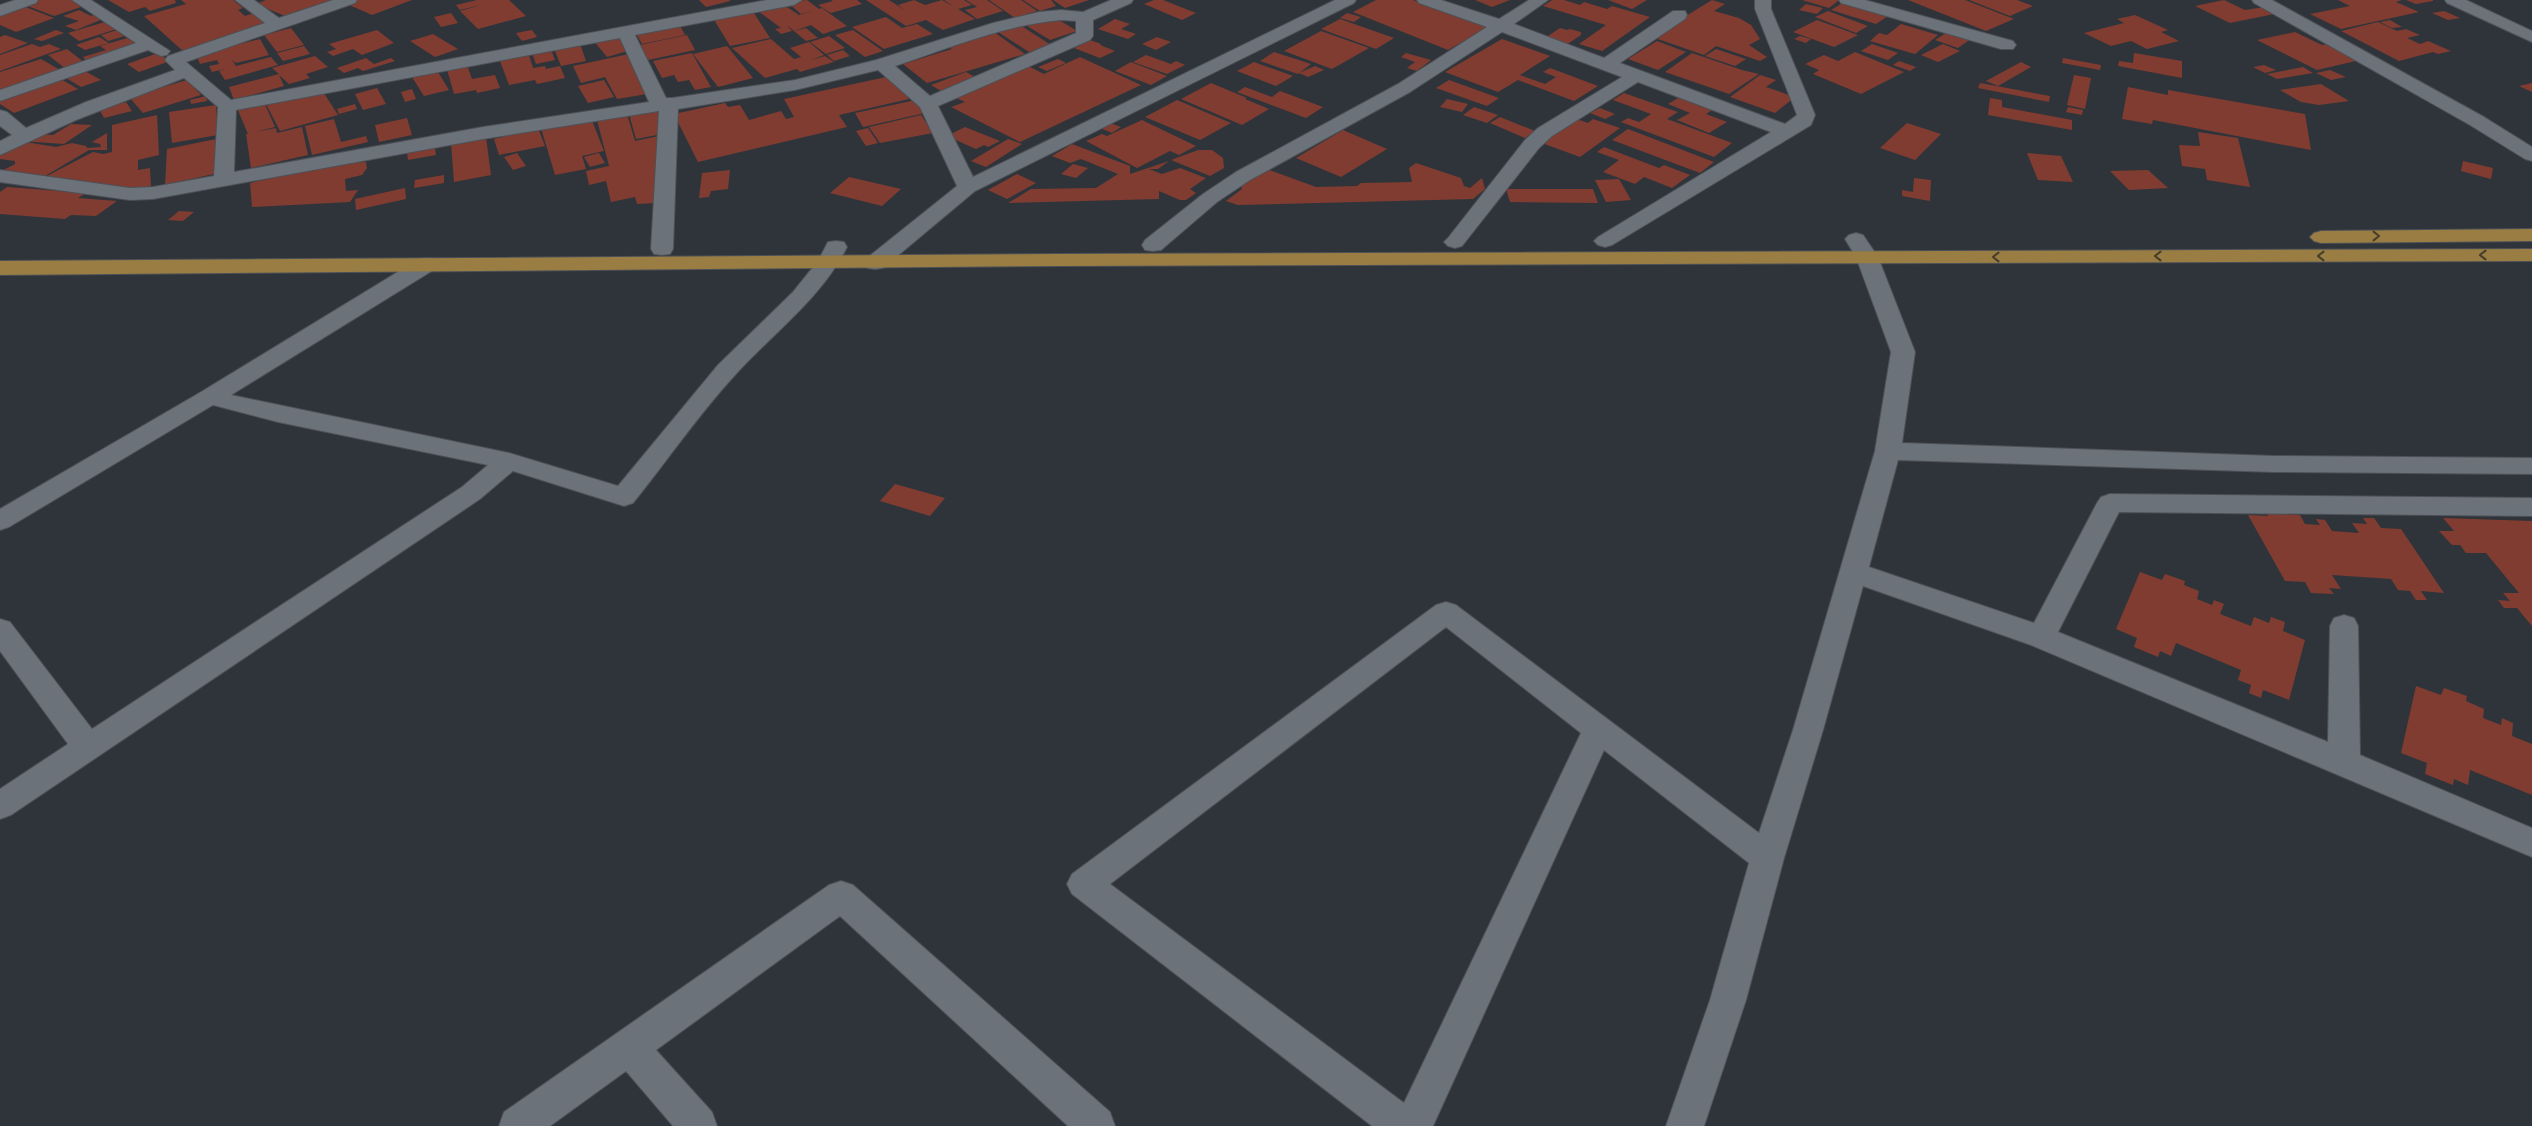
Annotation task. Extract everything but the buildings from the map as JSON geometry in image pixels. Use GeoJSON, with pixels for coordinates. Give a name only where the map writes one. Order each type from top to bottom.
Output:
{"type":"FeatureCollection","features":[{"type":"Feature","properties":{"kind":"main road"},"geometry":{"type":"LineString","coordinates":[[0,249],[662,249],[832,255],[875,263],[2532,236]]}},
{"type":"Feature","properties":{"kind":"main road"},"geometry":{"type":"LineString","coordinates":[[0,268],[427,264],[832,255],[893,248],[1605,241],[1862,248],[2532,255]]}},
{"type":"Feature","properties":{"kind":"street"},"geometry":{"type":"LineString","coordinates":[[0,11],[30,0]]}},
{"type":"Feature","properties":{"kind":"street"},"geometry":{"type":"LineString","coordinates":[[80,0],[181,66],[226,106],[224,180]]}},
{"type":"Feature","properties":{"kind":"street"},"geometry":{"type":"LineString","coordinates":[[243,0],[278,25]]}},
{"type":"Feature","properties":{"kind":"street"},"geometry":{"type":"LineString","coordinates":[[0,149],[24,136],[181,66],[278,25],[349,0]]}},
{"type":"Feature","properties":{"kind":"street"},"geometry":{"type":"LineString","coordinates":[[226,106],[794,0]]}},
{"type":"Feature","properties":{"kind":"street"},"geometry":{"type":"LineString","coordinates":[[0,176],[130,194],[152,193],[474,135],[795,85],[882,64],[999,27],[1039,17],[1061,15],[1085,17],[1125,0]]}},
{"type":"Feature","properties":{"kind":"street"},"geometry":{"type":"LineString","coordinates":[[875,263],[968,187],[1348,0]]}},
{"type":"Feature","properties":{"kind":"street"},"geometry":{"type":"LineString","coordinates":[[1425,0],[1607,64],[1786,131]]}},
{"type":"Feature","properties":{"kind":"street"},"geometry":{"type":"LineString","coordinates":[[1153,245],[1210,198],[1243,176],[1404,88],[1540,0]]}},
{"type":"Feature","properties":{"kind":"street"},"geometry":{"type":"LineString","coordinates":[[1605,241],[1804,121],[1806,115],[1763,9],[1763,0]]}},
{"type":"Feature","properties":{"kind":"street"},"geometry":{"type":"LineString","coordinates":[[1847,0],[2007,45]]}},
{"type":"Feature","properties":{"kind":"street"},"geometry":{"type":"LineString","coordinates":[[2260,0],[2477,121],[2532,155]]}},
{"type":"Feature","properties":{"kind":"street"},"geometry":{"type":"LineString","coordinates":[[2453,0],[2532,37]]}},
{"type":"Feature","properties":{"kind":"street"},"geometry":{"type":"LineString","coordinates":[[1607,64],[1679,15]]}},
{"type":"Feature","properties":{"kind":"street"},"geometry":{"type":"LineString","coordinates":[[928,104],[1084,36],[1085,17]]}},
{"type":"Feature","properties":{"kind":"street"},"geometry":{"type":"LineString","coordinates":[[624,31],[665,104],[662,249]]}},
{"type":"Feature","properties":{"kind":"street"},"geometry":{"type":"LineString","coordinates":[[0,96],[150,44]]}},
{"type":"Feature","properties":{"kind":"street"},"geometry":{"type":"LineString","coordinates":[[882,64],[928,104],[968,187]]}},
{"type":"Feature","properties":{"kind":"street"},"geometry":{"type":"LineString","coordinates":[[1455,242],[1532,144],[1545,132],[1637,75]]}},
{"type":"Feature","properties":{"kind":"street"},"geometry":{"type":"LineString","coordinates":[[0,116],[24,136]]}},
{"type":"Feature","properties":{"kind":"street"},"geometry":{"type":"LineString","coordinates":[[1685,1126],[1728,1000],[1888,451],[1903,352],[1862,248]]}},
{"type":"Feature","properties":{"kind":"street"},"geometry":{"type":"LineString","coordinates":[[210,397],[278,414],[509,461],[624,497],[726,370],[801,297],[832,255]]}},
{"type":"Feature","properties":{"kind":"street"},"geometry":{"type":"LineString","coordinates":[[0,521],[210,397],[427,264]]}},
{"type":"Feature","properties":{"kind":"street"},"geometry":{"type":"LineString","coordinates":[[1888,451],[2274,464],[2532,466]]}},
{"type":"Feature","properties":{"kind":"street"},"geometry":{"type":"LineString","coordinates":[[0,806],[424,523],[471,494],[509,461]]}},
{"type":"Feature","properties":{"kind":"street"},"geometry":{"type":"LineString","coordinates":[[2041,637],[2110,503],[2532,507]]}},
{"type":"Feature","properties":{"kind":"street"},"geometry":{"type":"LineString","coordinates":[[1853,572],[2041,637],[2344,762],[2532,843]]}},
{"type":"Feature","properties":{"kind":"street"},"geometry":{"type":"LineString","coordinates":[[1403,1126],[1084,884],[1446,612],[1768,858]]}},
{"type":"Feature","properties":{"kind":"street"},"geometry":{"type":"LineString","coordinates":[[2344,626],[2344,762]]}},
{"type":"Feature","properties":{"kind":"street"},"geometry":{"type":"LineString","coordinates":[[0,630],[88,747]]}},
{"type":"Feature","properties":{"kind":"street"},"geometry":{"type":"LineString","coordinates":[[1413,1126],[1598,730]]}},
{"type":"Feature","properties":{"kind":"street"},"geometry":{"type":"LineString","coordinates":[[518,1126],[841,896],[1088,1123]]}},
{"type":"Feature","properties":{"kind":"street"},"geometry":{"type":"LineString","coordinates":[[629,1047],[698,1126]]}}]}
